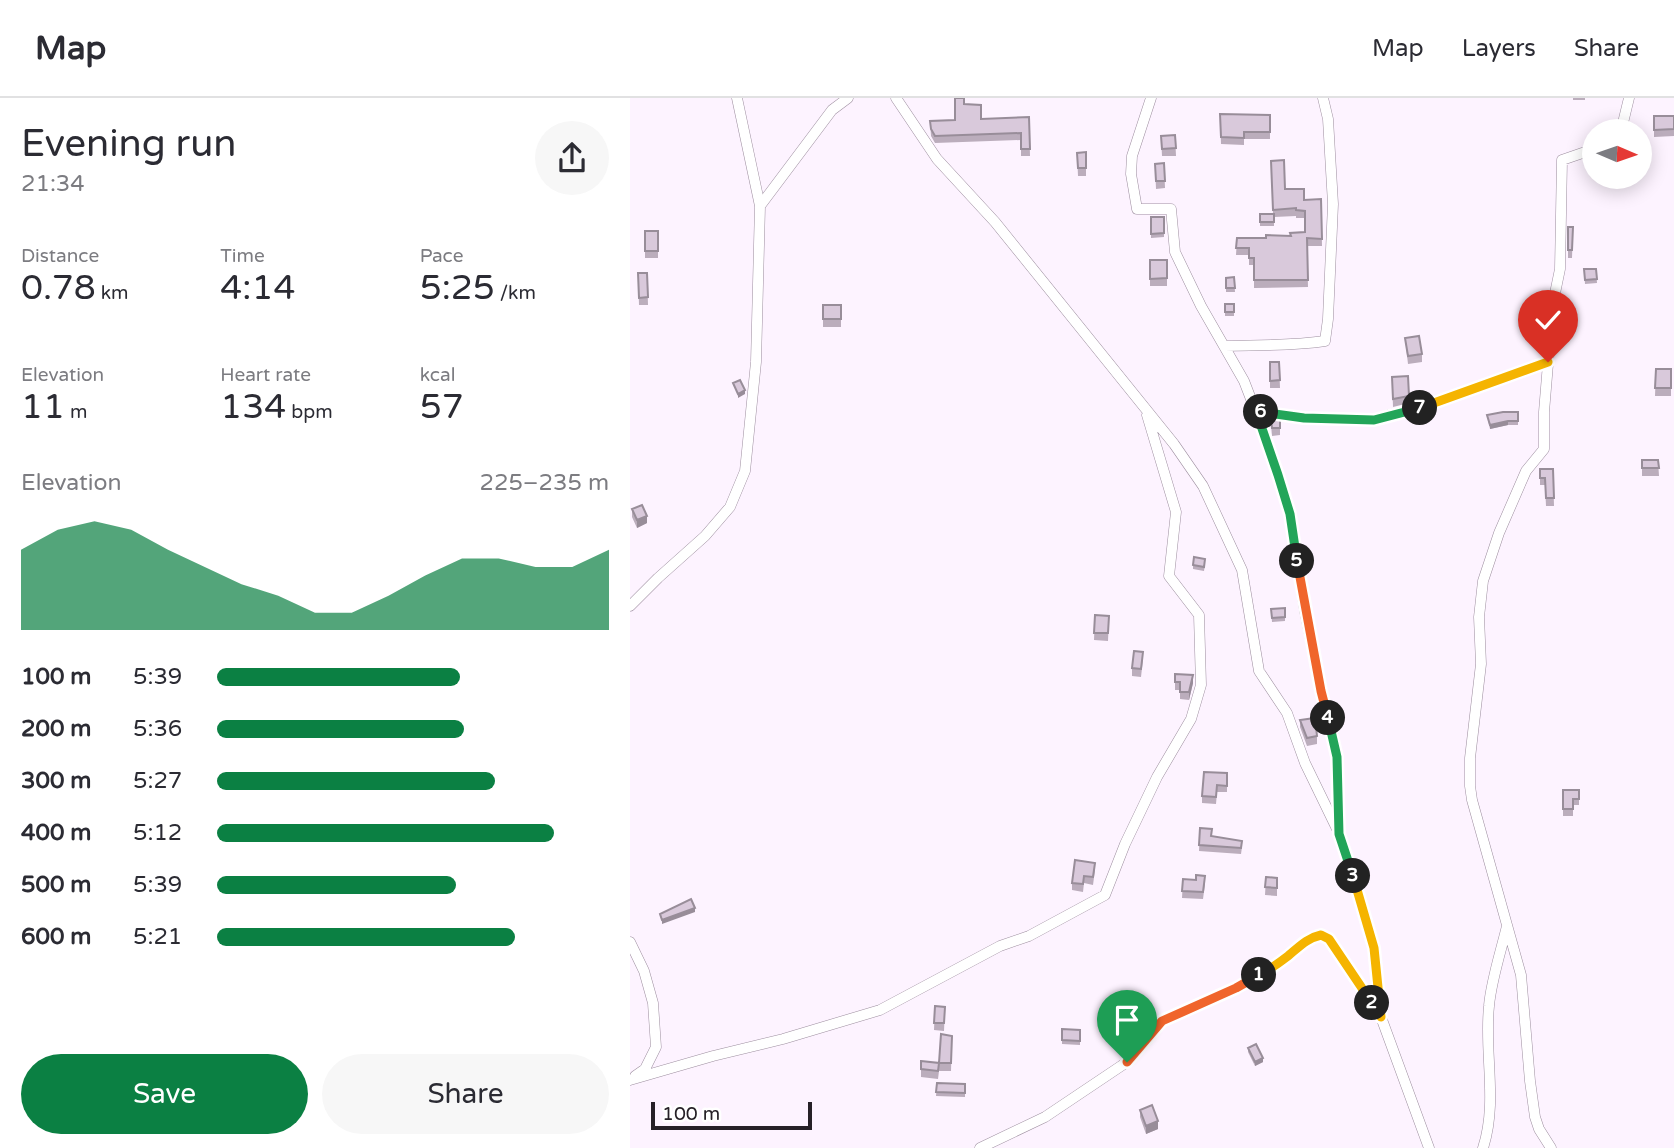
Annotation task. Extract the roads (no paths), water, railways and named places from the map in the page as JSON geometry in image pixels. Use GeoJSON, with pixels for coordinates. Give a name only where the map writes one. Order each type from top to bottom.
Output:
{"type":"FeatureCollection","features":[{"type":"Feature","properties":{"kind":"street"},"geometry":{"type":"LineString","coordinates":[[630,606],[705,536],[730,507],[744,471],[756,362],[760,206],[737,98]]}},
{"type":"Feature","properties":{"kind":"street"},"geometry":{"type":"LineString","coordinates":[[760,206],[832,110],[848,98]]}},
{"type":"Feature","properties":{"kind":"street"},"geometry":{"type":"LineString","coordinates":[[896,98],[937,159],[995,222],[1174,444],[1203,486],[1242,570],[1259,671],[1287,713],[1306,763],[1339,834],[1356,884],[1374,948],[1381,1017]]}},
{"type":"Feature","properties":{"kind":"street"},"geometry":{"type":"LineString","coordinates":[[1151,98],[1132,156],[1131,174],[1137,209],[1171,209],[1175,252],[1201,306],[1244,381],[1278,475],[1290,514],[1305,612],[1337,757],[1339,834]]}},
{"type":"Feature","properties":{"kind":"street"},"geometry":{"type":"LineString","coordinates":[[1224,346],[1294,345],[1325,341],[1333,204],[1328,119],[1323,98]]}},
{"type":"Feature","properties":{"kind":"street"},"geometry":{"type":"LineString","coordinates":[[1624,119],[1629,98]]}},
{"type":"Feature","properties":{"kind":"street"},"geometry":{"type":"LineString","coordinates":[[1552,1148],[1545,1141],[1535,1117],[1521,975],[1480,836],[1470,786],[1470,758],[1481,664],[1479,617],[1483,581],[1499,533],[1526,471],[1544,449],[1544,412],[1553,303],[1560,269],[1562,160],[1582,153]]}},
{"type":"Feature","properties":{"kind":"street"},"geometry":{"type":"LineString","coordinates":[[1256,411],[1304,418],[1374,420],[1414,410],[1548,362]]}},
{"type":"Feature","properties":{"kind":"street"},"geometry":{"type":"LineString","coordinates":[[630,1080],[880,1010],[1000,946],[1028,936],[1105,895],[1125,844],[1157,777],[1191,719],[1201,685],[1199,615],[1169,576],[1176,512],[1144,407]]}},
{"type":"Feature","properties":{"kind":"street"},"geometry":{"type":"LineString","coordinates":[[1483,1148],[1490,1116],[1487,1052],[1489,1004],[1507,926]]}},
{"type":"Feature","properties":{"kind":"street"},"geometry":{"type":"LineString","coordinates":[[980,1148],[1045,1117],[1127,1062],[1162,1021],[1264,973],[1313,937],[1321,935],[1329,939],[1381,1017],[1429,1148]]}},
{"type":"Feature","properties":{"kind":"street"},"geometry":{"type":"LineString","coordinates":[[630,943],[644,971],[653,1003],[656,1047],[645,1069],[630,1080]]}}]}
